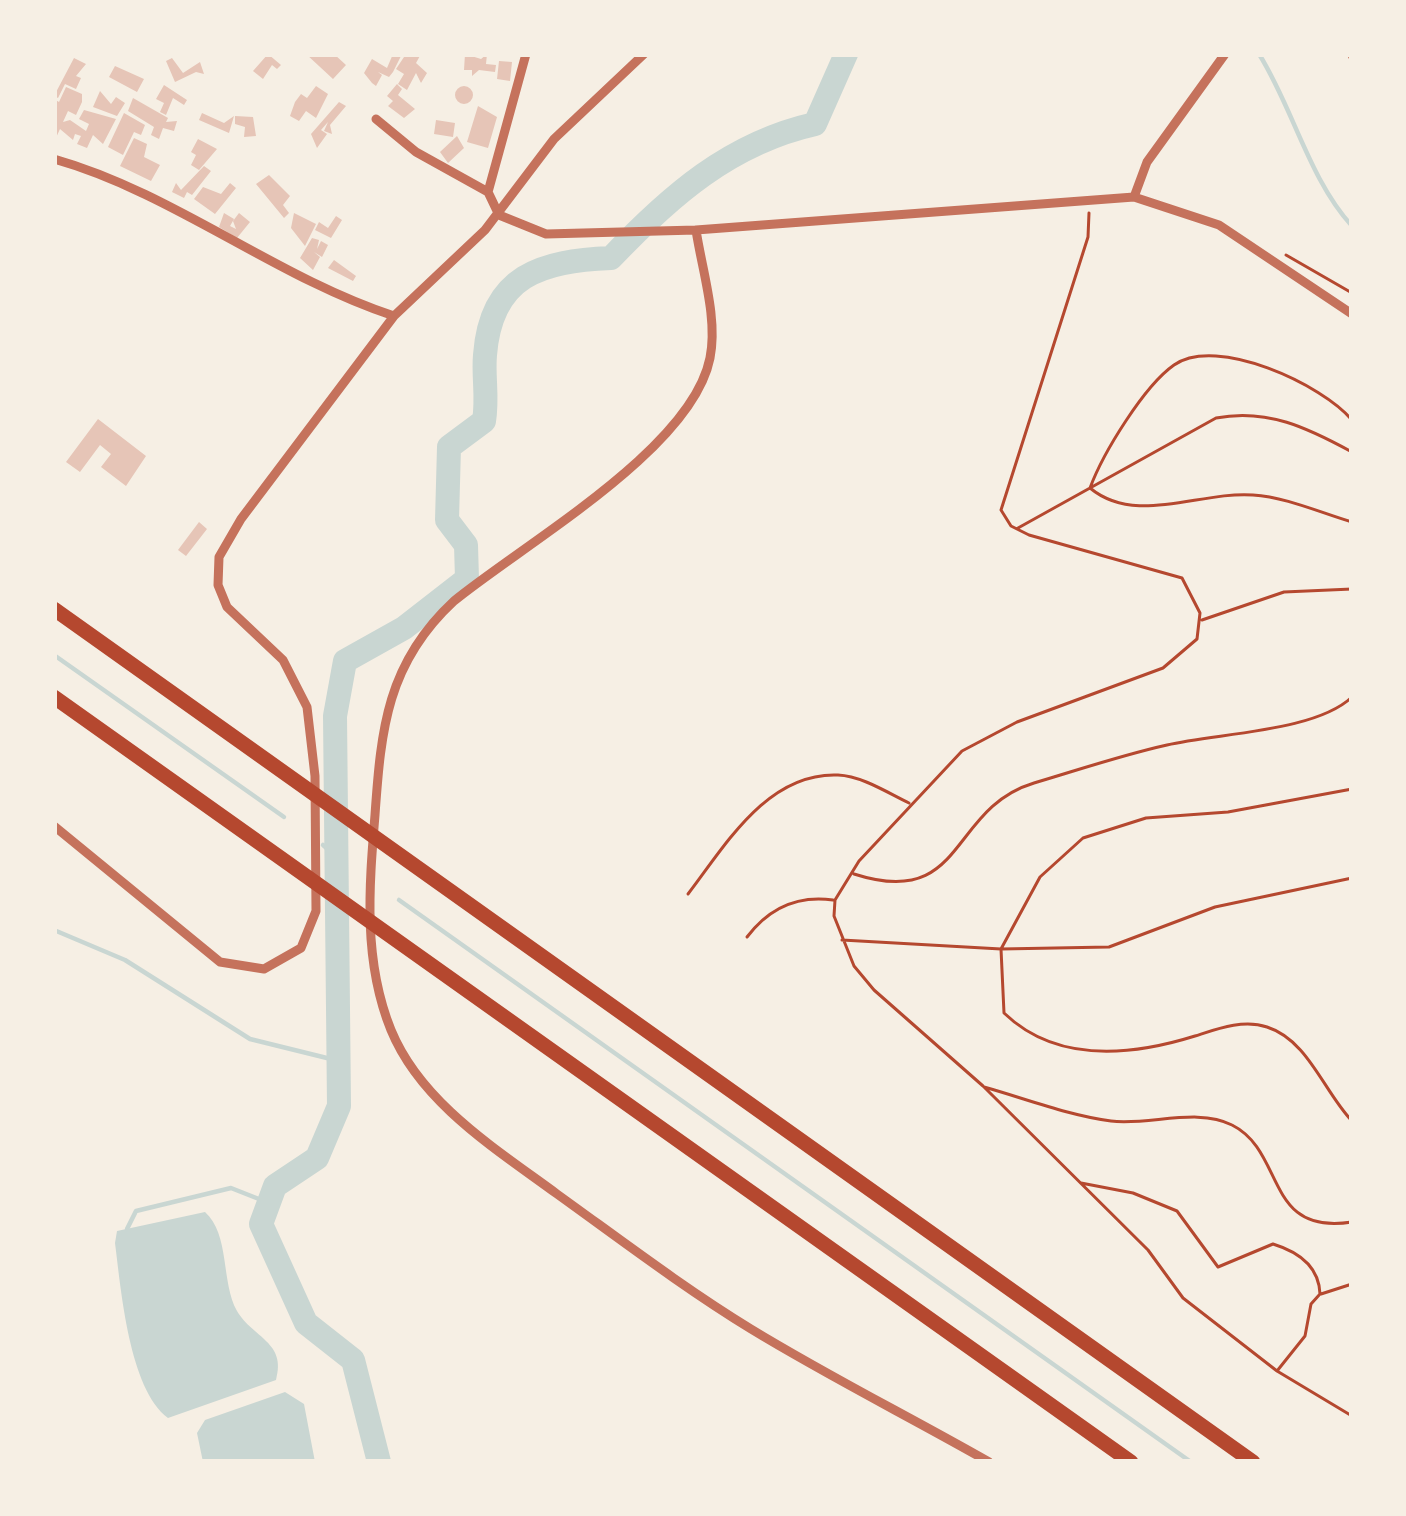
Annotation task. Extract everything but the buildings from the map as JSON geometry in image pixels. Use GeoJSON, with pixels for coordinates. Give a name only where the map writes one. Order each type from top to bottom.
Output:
{"type":"FeatureCollection","features":[{"type":"Feature","properties":{"kind":"highway"},"geometry":{"type":"LineString","coordinates":[[54,609],[1253,1462]]}},
{"type":"Feature","properties":{"kind":"highway"},"geometry":{"type":"LineString","coordinates":[[54,697],[1131,1462]]}},
{"type":"Feature","properties":{"kind":"street"},"geometry":{"type":"LineString","coordinates":[[488,192],[526,54]]}},
{"type":"Feature","properties":{"kind":"street"},"geometry":{"type":"LineString","coordinates":[[54,826],[205,953],[236,968],[264,969],[295,954],[314,922],[315,776],[307,707],[294,675],[227,607],[217,572],[226,540],[394,316],[499,215],[554,139],[644,54]]}},
{"type":"Feature","properties":{"kind":"street"},"geometry":{"type":"LineString","coordinates":[[1134,196],[1148,162],[1225,54]]}},
{"type":"Feature","properties":{"kind":"street"},"geometry":{"type":"LineString","coordinates":[[376,119],[416,152],[488,192],[499,215],[545,234],[696,230],[1134,196],[1219,224],[1352,314]]}},
{"type":"Feature","properties":{"kind":"street"},"geometry":{"type":"LineString","coordinates":[[54,159],[106,175],[342,296],[394,316]]}},
{"type":"Feature","properties":{"kind":"street"},"geometry":{"type":"LineString","coordinates":[[696,230],[711,346],[702,385],[685,414],[623,473],[442,613],[411,649],[397,676],[377,783],[369,882],[376,980],[392,1033],[410,1064],[440,1102],[488,1144],[703,1299],[989,1462]]}},
{"type":"Feature","properties":{"kind":"path"},"geometry":{"type":"LineString","coordinates":[[1090,200],[1088,237],[1000,502],[1005,519],[1017,529],[1171,572],[1191,590],[1201,620],[1197,639],[1178,659],[962,751],[852,873],[835,900],[840,940],[874,990],[983,1086],[1080,1182],[1148,1250],[1183,1298],[1277,1371],[1352,1416]]}},
{"type":"Feature","properties":{"kind":"path"},"geometry":{"type":"LineString","coordinates":[[1090,488],[1101,460],[1159,380],[1176,363],[1195,357],[1233,358],[1285,374],[1352,420]]}},
{"type":"Feature","properties":{"kind":"path"},"geometry":{"type":"LineString","coordinates":[[1017,529],[1195,427],[1243,413],[1310,430],[1352,452]]}},
{"type":"Feature","properties":{"kind":"path"},"geometry":{"type":"LineString","coordinates":[[1090,488],[1102,498],[1140,506],[1259,495],[1352,522]]}},
{"type":"Feature","properties":{"kind":"path"},"geometry":{"type":"LineString","coordinates":[[1201,620],[1284,592],[1352,589]]}},
{"type":"Feature","properties":{"kind":"path"},"geometry":{"type":"LineString","coordinates":[[852,873],[914,882],[942,868],[985,810],[1009,793],[1162,746],[1320,717],[1352,698]]}},
{"type":"Feature","properties":{"kind":"path"},"geometry":{"type":"LineString","coordinates":[[688,894],[752,811],[792,787],[840,775],[910,804]]}},
{"type":"Feature","properties":{"kind":"path"},"geometry":{"type":"LineString","coordinates":[[1352,789],[1228,812],[1146,818],[1083,838],[1040,877],[1001,949],[1004,1013],[1047,1041],[1077,1049],[1135,1052],[1230,1026],[1265,1026],[1295,1045],[1352,1121]]}},
{"type":"Feature","properties":{"kind":"path"},"geometry":{"type":"LineString","coordinates":[[840,940],[1001,949],[1108,946],[1215,907],[1352,878]]}},
{"type":"Feature","properties":{"kind":"path"},"geometry":{"type":"LineString","coordinates":[[747,937],[772,910],[791,902],[835,900]]}},
{"type":"Feature","properties":{"kind":"path"},"geometry":{"type":"LineString","coordinates":[[983,1086],[1061,1112],[1115,1122],[1227,1122],[1252,1140],[1292,1208],[1323,1223],[1352,1222]]}},
{"type":"Feature","properties":{"kind":"path"},"geometry":{"type":"LineString","coordinates":[[1080,1182],[1133,1193],[1177,1210],[1218,1267],[1258,1246],[1289,1249],[1309,1263],[1319,1279],[1320,1294]]}},
{"type":"Feature","properties":{"kind":"path"},"geometry":{"type":"LineString","coordinates":[[1277,1371],[1305,1336],[1311,1304],[1320,1294],[1352,1284]]}},
{"type":"Feature","properties":{"kind":"shaded area"},"geometry":{"type":"Polygon","coordinates":[[[205,1212],[218,1233],[237,1311],[277,1357],[276,1380],[168,1418],[144,1385],[129,1337],[117,1231],[205,1212]]]}},
{"type":"Feature","properties":{"kind":"shaded area"},"geometry":{"type":"Polygon","coordinates":[[[285,1392],[304,1404],[315,1462],[203,1462],[197,1433],[205,1420],[285,1392]]]}},
{"type":"Feature","properties":{"kind":"waterway"},"geometry":{"type":"LineString","coordinates":[[379,1462],[353,1360],[306,1323],[261,1224],[275,1186],[317,1158],[339,1106],[335,716],[345,661],[404,628],[467,579],[466,545],[447,520],[449,447],[484,421],[489,328],[509,290],[542,269],[611,258],[703,175],[756,144],[815,124],[846,54]]}},
{"type":"Feature","properties":{"kind":"waterway"},"geometry":{"type":"LineString","coordinates":[[1259,54],[1324,187],[1352,226]]}},
{"type":"Feature","properties":{"kind":"waterway"},"geometry":{"type":"LineString","coordinates":[[54,655],[284,817]]}},
{"type":"Feature","properties":{"kind":"waterway"},"geometry":{"type":"LineString","coordinates":[[323,845],[338,858]]}},
{"type":"Feature","properties":{"kind":"waterway"},"geometry":{"type":"LineString","coordinates":[[399,900],[1191,1462]]}},
{"type":"Feature","properties":{"kind":"waterway"},"geometry":{"type":"LineString","coordinates":[[54,930],[125,960],[250,1039],[339,1061]]}},
{"type":"Feature","properties":{"kind":"waterway"},"geometry":{"type":"LineString","coordinates":[[127,1229],[136,1211],[231,1188],[269,1203]]}}]}
